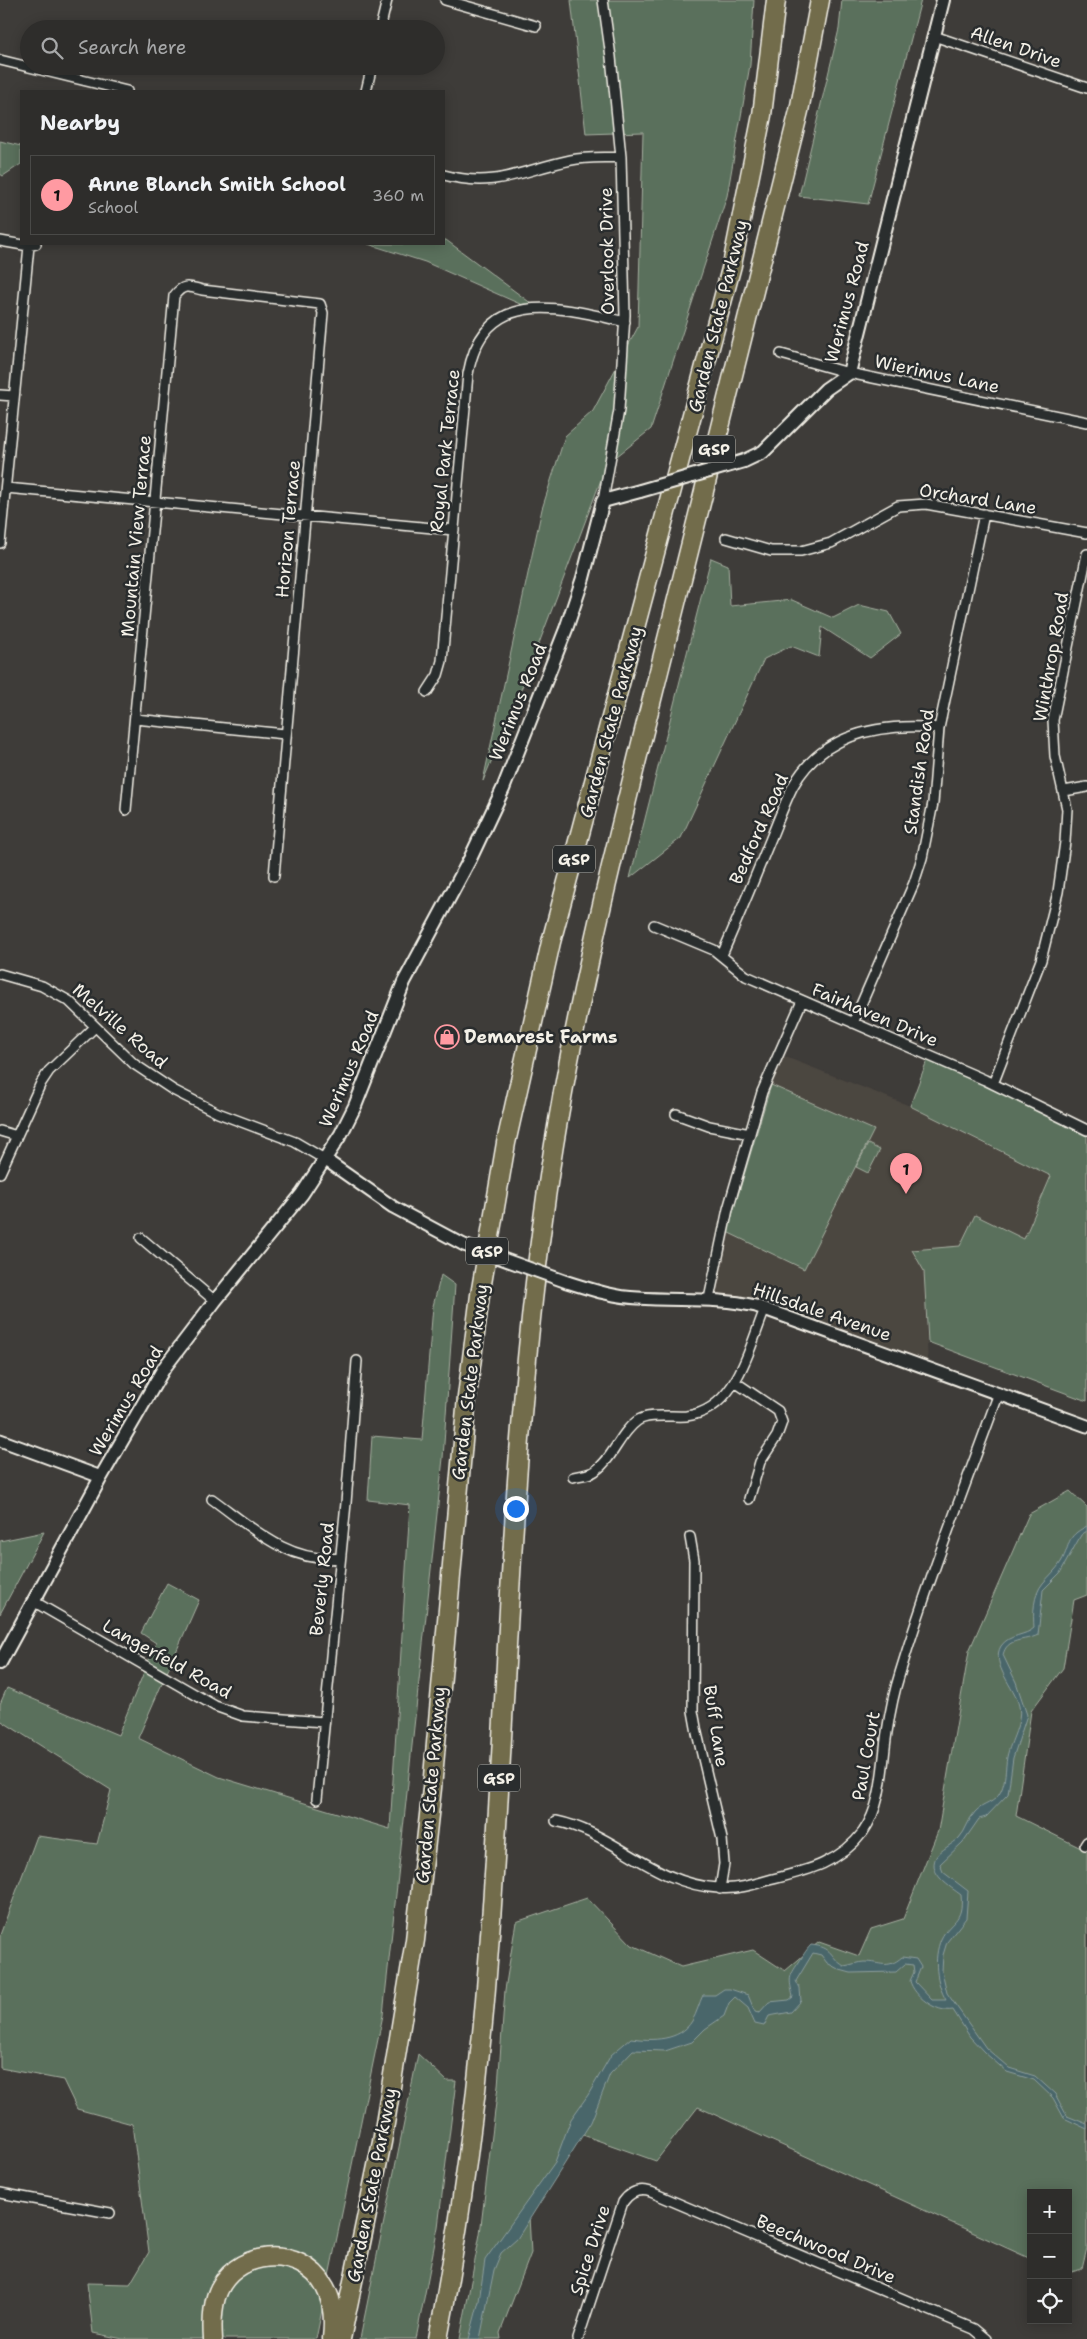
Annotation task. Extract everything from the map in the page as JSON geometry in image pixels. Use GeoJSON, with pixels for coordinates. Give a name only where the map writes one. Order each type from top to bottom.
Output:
{"type":"FeatureCollection","features":[{"type":"Feature","properties":{"kind":"highway","name":"Garden State Parkway"},"geometry":{"type":"LineString","coordinates":[[341,2339],[382,2142],[415,1940],[432,1796],[467,1397],[480,1295],[505,1152],[551,942],[734,257],[762,115],[776,0]]}},
{"type":"Feature","properties":{"kind":"highway","name":"Garden State Parkway"},"geometry":{"type":"LineString","coordinates":[[438,2339],[460,2213],[480,2051],[526,1361],[543,1216],[563,1091],[602,897],[799,111],[820,0]]}},
{"type":"Feature","properties":{"kind":"highway"},"geometry":{"type":"LineString","coordinates":[[213,2339],[215,2303],[223,2283],[233,2271],[246,2263],[271,2257],[298,2262],[312,2270],[322,2282],[333,2308],[332,2339]]}},
{"type":"Feature","properties":{"kind":"main road","name":"Werimus Road"},"geometry":{"type":"LineString","coordinates":[[0,1663],[101,1477],[164,1368],[215,1301],[302,1194],[326,1160],[355,1106],[407,976],[470,859],[503,789],[566,629],[583,578],[604,501],[744,461],[770,446],[826,389],[849,373],[944,0]]}},
{"type":"Feature","properties":{"kind":"street"},"geometry":{"type":"LineString","coordinates":[[382,20],[387,0]]}},
{"type":"Feature","properties":{"kind":"street"},"geometry":{"type":"LineString","coordinates":[[445,0],[536,26]]}},
{"type":"Feature","properties":{"kind":"street","name":"Overlook Drive"},"geometry":{"type":"LineString","coordinates":[[602,0],[611,57],[621,158],[625,322],[619,410],[604,501]]}},
{"type":"Feature","properties":{"kind":"street","name":"Allen Drive"},"geometry":{"type":"LineString","coordinates":[[934,36],[1087,88]]}},
{"type":"Feature","properties":{"kind":"street"},"geometry":{"type":"LineString","coordinates":[[0,60],[20,65]]}},
{"type":"Feature","properties":{"kind":"street"},"geometry":{"type":"LineString","coordinates":[[61,75],[123,90]]}},
{"type":"Feature","properties":{"kind":"street"},"geometry":{"type":"LineString","coordinates":[[366,90],[370,75]]}},
{"type":"Feature","properties":{"kind":"street"},"geometry":{"type":"LineString","coordinates":[[445,175],[460,179],[493,180],[510,178],[587,158],[621,158]]}},
{"type":"Feature","properties":{"kind":"street"},"geometry":{"type":"LineString","coordinates":[[0,241],[20,244]]}},
{"type":"Feature","properties":{"kind":"street"},"geometry":{"type":"LineString","coordinates":[[0,543],[14,396],[32,245]]}},
{"type":"Feature","properties":{"kind":"street","name":"Mountain View Terrace"},"geometry":{"type":"LineString","coordinates":[[126,810],[174,296],[180,288],[187,286],[202,290]]}},
{"type":"Feature","properties":{"kind":"street","name":"Horizon Terrace"},"geometry":{"type":"LineString","coordinates":[[202,290],[320,304],[323,312],[274,876]]}},
{"type":"Feature","properties":{"kind":"street","name":"Royal Park Terrace"},"geometry":{"type":"LineString","coordinates":[[428,692],[438,675],[442,661],[468,374],[471,360],[483,335],[502,317],[512,312],[530,308],[575,310],[625,322]]}},
{"type":"Feature","properties":{"kind":"street","name":"Wierimus Lane"},"geometry":{"type":"LineString","coordinates":[[781,354],[849,373],[1087,422]]}},
{"type":"Feature","properties":{"kind":"street"},"geometry":{"type":"LineString","coordinates":[[0,395],[14,396]]}},
{"type":"Feature","properties":{"kind":"street"},"geometry":{"type":"LineString","coordinates":[[6,488],[454,530]]}},
{"type":"Feature","properties":{"kind":"street","name":"Orchard Lane"},"geometry":{"type":"LineString","coordinates":[[726,538],[772,551],[801,552],[831,543],[898,506],[926,504],[1087,533]]}},
{"type":"Feature","properties":{"kind":"street","name":"Standish Road"},"geometry":{"type":"LineString","coordinates":[[853,1023],[914,883],[922,858],[933,803],[939,728],[984,514]]}},
{"type":"Feature","properties":{"kind":"street","name":"Winthrop Road"},"geometry":{"type":"LineString","coordinates":[[993,1084],[1035,977],[1050,926],[1066,834],[1064,791],[1055,756],[1053,720],[1087,554]]}},
{"type":"Feature","properties":{"kind":"street"},"geometry":{"type":"LineString","coordinates":[[135,719],[285,734]]}},
{"type":"Feature","properties":{"kind":"street","name":"Bedford Road"},"geometry":{"type":"LineString","coordinates":[[722,955],[792,788],[810,763],[836,743],[869,730],[910,725],[939,728]]}},
{"type":"Feature","properties":{"kind":"street"},"geometry":{"type":"LineString","coordinates":[[1064,791],[1087,787]]}},
{"type":"Feature","properties":{"kind":"street","name":"Fairhaven Drive"},"geometry":{"type":"LineString","coordinates":[[654,924],[722,955],[746,976],[993,1084],[1087,1130]]}},
{"type":"Feature","properties":{"kind":"street","name":"Melville Road"},"geometry":{"type":"LineString","coordinates":[[0,974],[56,993],[80,1010],[134,1064],[173,1090],[218,1113],[295,1142],[326,1160]]}},
{"type":"Feature","properties":{"kind":"street"},"geometry":{"type":"LineString","coordinates":[[709,1299],[728,1209],[750,1134],[773,1064],[802,1001]]}},
{"type":"Feature","properties":{"kind":"street"},"geometry":{"type":"LineString","coordinates":[[0,1173],[41,1083],[49,1071],[95,1027]]}},
{"type":"Feature","properties":{"kind":"street"},"geometry":{"type":"LineString","coordinates":[[676,1114],[709,1126],[750,1134]]}},
{"type":"Feature","properties":{"kind":"street"},"geometry":{"type":"LineString","coordinates":[[0,1131],[17,1136]]}},
{"type":"Feature","properties":{"kind":"street","name":"Hillsdale Avenue"},"geometry":{"type":"LineString","coordinates":[[326,1160],[400,1211],[464,1245],[567,1282],[617,1296],[733,1301],[765,1309],[1087,1426]]}},
{"type":"Feature","properties":{"kind":"street"},"geometry":{"type":"LineString","coordinates":[[141,1238],[215,1301]]}},
{"type":"Feature","properties":{"kind":"street"},"geometry":{"type":"LineString","coordinates":[[573,1477],[594,1472],[610,1457],[636,1422],[642,1418],[701,1413],[724,1397],[735,1382],[765,1309]]}},
{"type":"Feature","properties":{"kind":"street","name":"Beverly Road"},"geometry":{"type":"LineString","coordinates":[[317,1799],[357,1361]]}},
{"type":"Feature","properties":{"kind":"street"},"geometry":{"type":"LineString","coordinates":[[735,1382],[778,1411],[782,1422],[778,1436],[760,1462],[749,1499]]}},
{"type":"Feature","properties":{"kind":"street","name":"Paul Court"},"geometry":{"type":"LineString","coordinates":[[556,1822],[574,1825],[668,1877],[686,1884],[720,1889],[742,1887],[811,1870],[849,1848],[864,1831],[872,1817],[880,1786],[887,1731],[900,1674],[928,1590],[999,1393]]}},
{"type":"Feature","properties":{"kind":"street"},"geometry":{"type":"LineString","coordinates":[[0,1440],[101,1477]]}},
{"type":"Feature","properties":{"kind":"street"},"geometry":{"type":"LineString","coordinates":[[212,1499],[287,1551],[317,1559],[340,1558]]}},
{"type":"Feature","properties":{"kind":"street","name":"Buff Lane"},"geometry":{"type":"LineString","coordinates":[[690,1537],[694,1560],[693,1711],[696,1733],[722,1839],[724,1864],[720,1889]]}},
{"type":"Feature","properties":{"kind":"street","name":"Langerfeld Road"},"geometry":{"type":"LineString","coordinates":[[33,1601],[215,1706],[243,1716],[324,1722]]}},
{"type":"Feature","properties":{"kind":"street","name":"Spice Drive"},"geometry":{"type":"LineString","coordinates":[[578,2339],[623,2202],[628,2195],[635,2191],[651,2192]]}},
{"type":"Feature","properties":{"kind":"street","name":"Beechwood Drive"},"geometry":{"type":"LineString","coordinates":[[651,2192],[974,2329],[986,2339]]}},
{"type":"Feature","properties":{"kind":"street"},"geometry":{"type":"LineString","coordinates":[[0,2193],[110,2213]]}},
{"type":"Feature","properties":{"kind":"shaded area"},"geometry":{"type":"Polygon","coordinates":[[[778,1054],[910,1106],[1051,1176],[1024,1240],[960,1246],[924,1271],[928,1367],[756,1306],[709,1299],[712,1280],[778,1054]]]}},
{"type":"Feature","properties":{"kind":"green space"},"geometry":{"type":"Polygon","coordinates":[[[571,0],[754,0],[750,65],[727,196],[651,429],[607,464],[527,675],[483,781],[542,509],[565,436],[593,411],[638,327],[643,132],[586,134],[571,0]]]}},
{"type":"Feature","properties":{"kind":"green space"},"geometry":{"type":"Polygon","coordinates":[[[842,0],[921,0],[868,204],[799,196],[839,29],[842,0]]]}},
{"type":"Feature","properties":{"kind":"green space"},"geometry":{"type":"Polygon","coordinates":[[[0,141],[20,146],[20,165],[3,176],[0,174],[0,141]]]}},
{"type":"Feature","properties":{"kind":"green space"},"geometry":{"type":"Polygon","coordinates":[[[446,240],[536,307],[529,308],[425,262],[371,245],[445,245],[446,240]]]}},
{"type":"Feature","properties":{"kind":"green space"},"geometry":{"type":"Polygon","coordinates":[[[711,558],[728,565],[730,606],[792,600],[833,618],[859,605],[889,612],[901,634],[870,658],[822,627],[819,657],[791,646],[764,659],[681,838],[630,878],[711,558]]]}},
{"type":"Feature","properties":{"kind":"green space"},"geometry":{"type":"Polygon","coordinates":[[[929,1055],[1087,1126],[1087,1401],[928,1342],[924,1271],[912,1250],[960,1246],[975,1215],[1024,1239],[1051,1176],[910,1106],[929,1055]]]}},
{"type":"Feature","properties":{"kind":"green space"},"geometry":{"type":"Polygon","coordinates":[[[771,1085],[874,1130],[804,1269],[727,1232],[771,1085]]]}},
{"type":"Feature","properties":{"kind":"green space"},"geometry":{"type":"Polygon","coordinates":[[[868,1144],[880,1150],[868,1173],[856,1167],[868,1144]]]}},
{"type":"Feature","properties":{"kind":"green space"},"geometry":{"type":"Polygon","coordinates":[[[441,1275],[455,1285],[443,1458],[383,2015],[316,2339],[123,2339],[93,2333],[87,2283],[130,2284],[149,2252],[132,2124],[77,2109],[63,2080],[0,2068],[0,1935],[37,1836],[97,1844],[111,1790],[0,1720],[0,1704],[7,1688],[118,1735],[156,1643],[141,1633],[167,1583],[199,1600],[138,1738],[219,1777],[390,1829],[410,1505],[368,1500],[372,1436],[422,1440],[433,1306],[441,1275]]]}},
{"type":"Feature","properties":{"kind":"green space"},"geometry":{"type":"Polygon","coordinates":[[[1070,1491],[1087,1507],[1087,1595],[1074,1600],[1063,1668],[1031,1711],[1016,1816],[1087,1851],[1087,2248],[1082,2269],[1072,2272],[1072,2189],[1027,2189],[1027,2257],[698,2107],[656,2161],[580,2134],[529,2216],[531,2253],[500,2333],[501,2339],[460,2339],[480,2234],[498,2086],[505,1990],[516,1922],[587,1898],[632,1945],[681,1967],[753,1950],[785,1971],[819,1942],[859,1956],[871,1929],[903,1919],[938,1831],[969,1651],[1029,1514],[1070,1491]]]}},
{"type":"Feature","properties":{"kind":"green space"},"geometry":{"type":"Polygon","coordinates":[[[44,1532],[0,1614],[0,1541],[44,1532]]]}},
{"type":"Feature","properties":{"kind":"green space"},"geometry":{"type":"Polygon","coordinates":[[[418,2054],[447,2081],[456,2081],[438,2227],[416,2339],[360,2339],[418,2054]]]}},
{"type":"Feature","properties":{"kind":"water"},"geometry":{"type":"Polygon","coordinates":[[[1087,1526],[1087,1531],[1081,1535],[1060,1573],[1043,1590],[1038,1635],[1008,1645],[1003,1655],[1016,1682],[1027,1715],[1013,1758],[1008,1794],[986,1817],[979,1819],[963,1842],[940,1864],[943,1872],[968,1891],[966,1918],[947,1942],[943,1955],[942,1971],[947,1993],[986,2048],[1009,2068],[1035,2076],[1055,2094],[1067,2116],[1087,2124],[1087,2129],[1064,2118],[1053,2098],[1034,2080],[1007,2072],[984,2052],[970,2037],[953,2010],[940,2009],[921,1998],[912,1987],[910,1981],[914,1972],[913,1965],[905,1964],[896,1972],[851,1973],[840,1970],[827,1963],[821,1955],[813,1953],[796,1981],[800,1989],[801,2001],[791,2012],[769,2016],[764,2026],[755,2024],[748,2008],[735,1997],[729,2003],[724,2016],[705,2029],[692,2042],[665,2051],[633,2050],[610,2074],[591,2122],[517,2239],[501,2253],[494,2270],[480,2339],[469,2339],[479,2301],[485,2260],[555,2162],[571,2119],[588,2095],[611,2055],[631,2038],[656,2039],[680,2033],[692,2021],[703,1995],[715,1995],[724,1989],[748,1995],[755,2012],[759,2013],[769,2002],[789,2000],[793,1997],[790,1982],[791,1975],[811,1945],[828,1950],[844,1966],[859,1962],[888,1964],[902,1957],[916,1959],[921,1967],[915,1982],[932,2000],[946,2000],[938,1978],[937,1954],[941,1939],[958,1916],[961,1895],[941,1879],[937,1874],[934,1863],[938,1854],[961,1835],[975,1812],[996,1799],[1003,1787],[1007,1757],[1018,1725],[1020,1712],[1017,1699],[1001,1668],[998,1653],[1001,1646],[1008,1639],[1031,1631],[1034,1628],[1034,1604],[1037,1593],[1061,1562],[1072,1538],[1087,1526]]]}},
{"type":"Feature","properties":{"kind":"place","name":"Demarest Farms"},"geometry":{"type":"Point","coordinates":[447,1037]}},
{"type":"Feature","properties":{"kind":"place","name":"Anne Blanch Smith School"},"geometry":{"type":"Point","coordinates":[906,1194]}}]}
